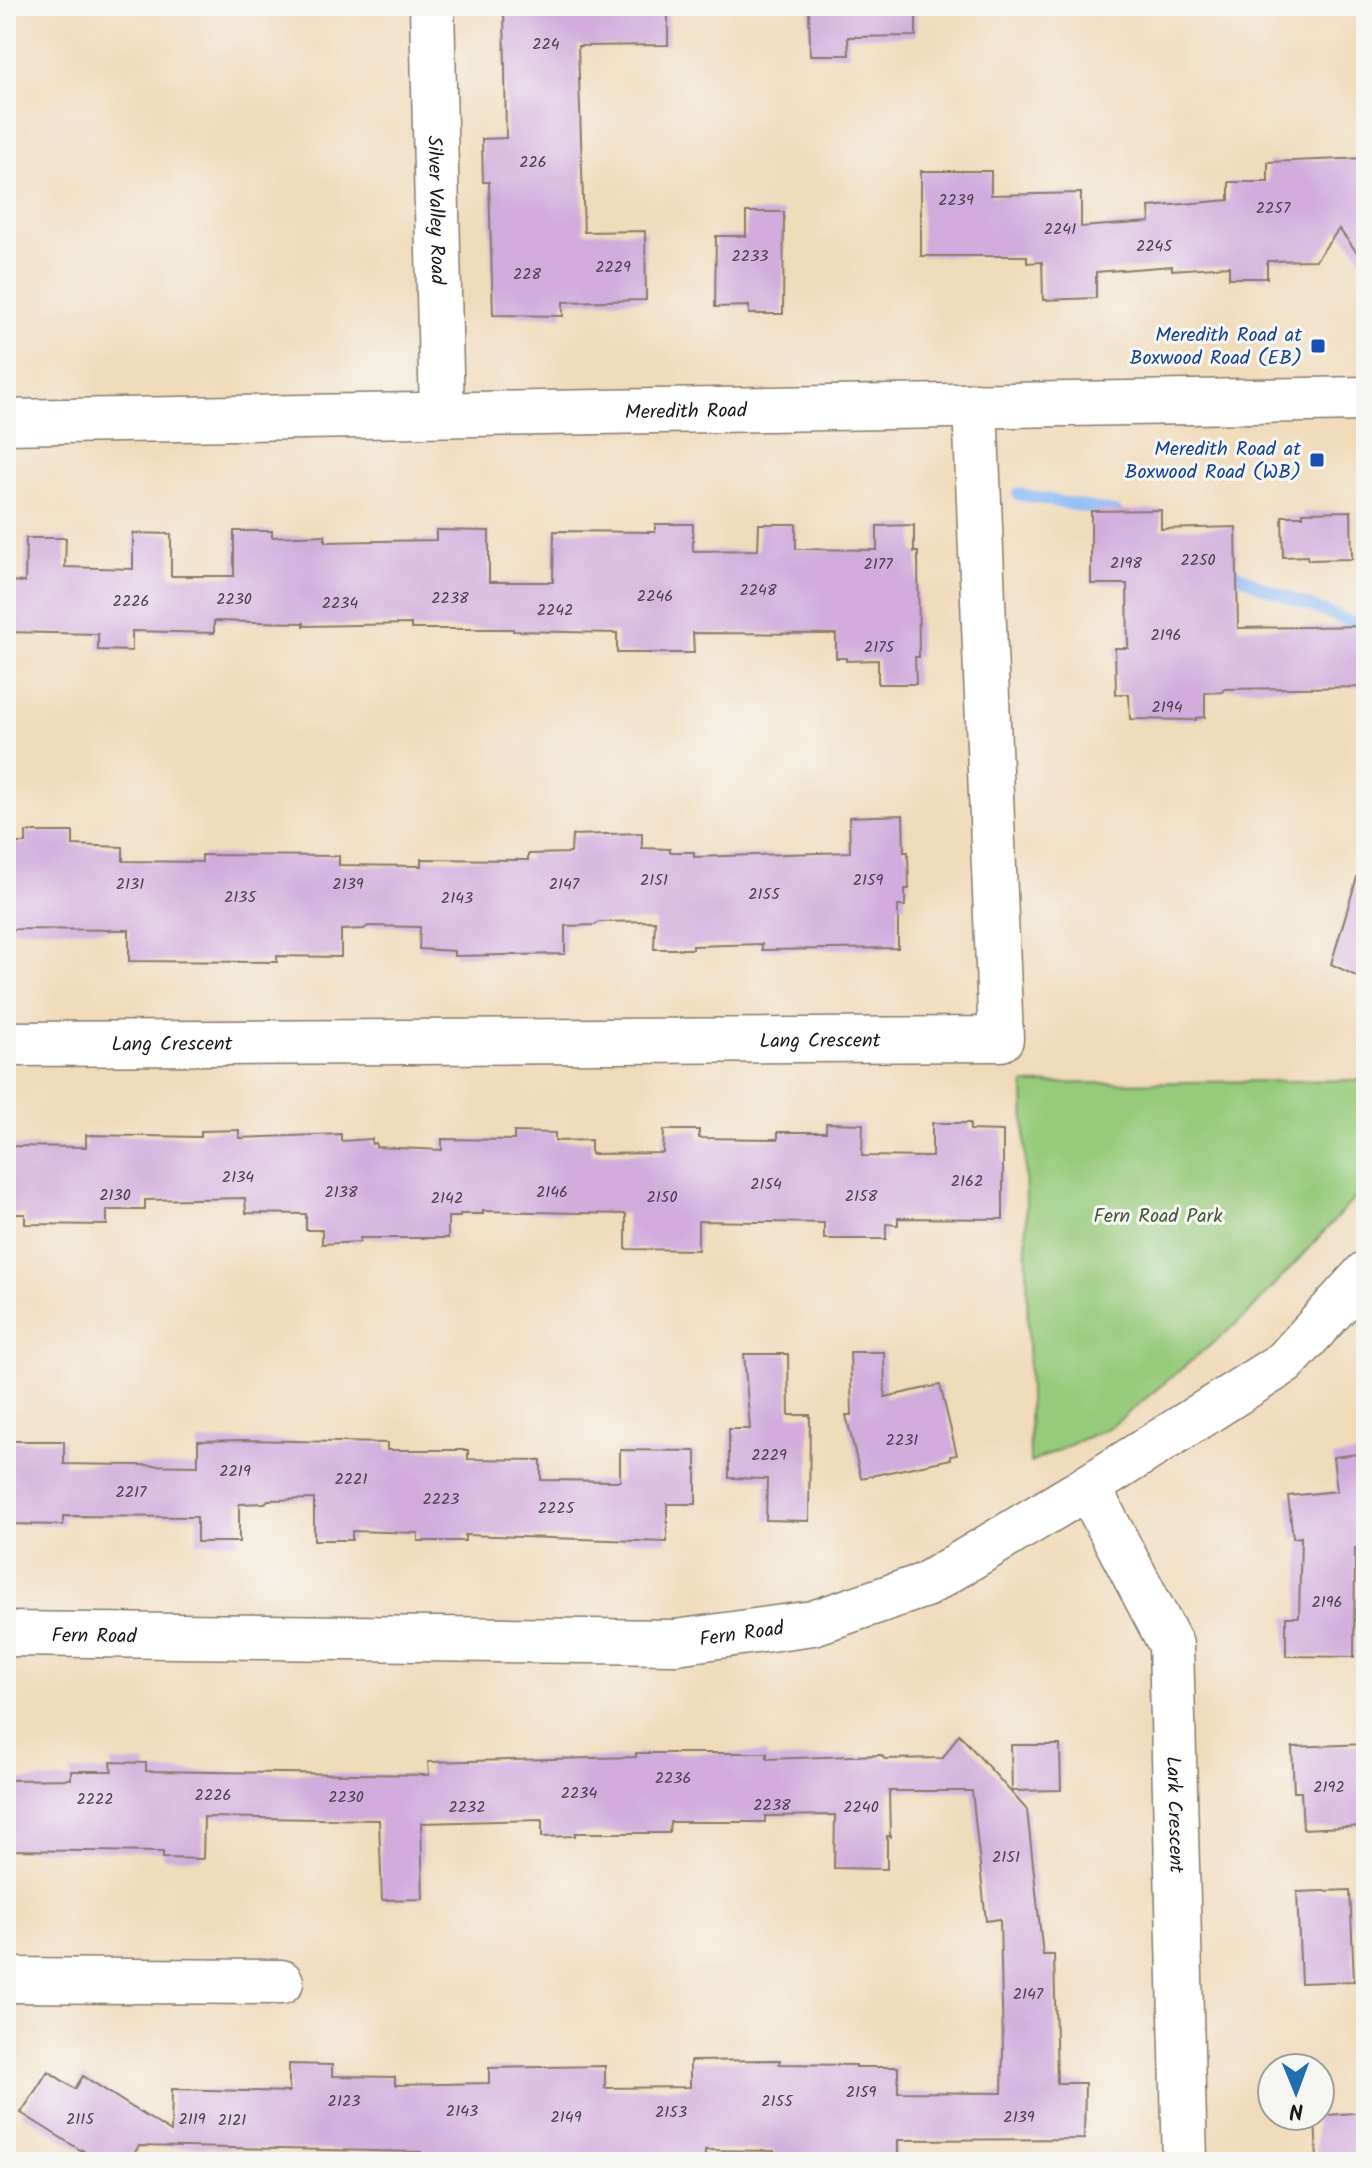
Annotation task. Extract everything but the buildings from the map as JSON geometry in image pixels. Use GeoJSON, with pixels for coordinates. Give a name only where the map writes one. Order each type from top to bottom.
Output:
{"type":"FeatureCollection","features":[{"type":"Feature","properties":{"kind":"street","name":"Silver Valley Road"},"geometry":{"type":"LineString","coordinates":[[432,6],[442,414]]}},
{"type":"Feature","properties":{"kind":"street","name":"Meredith Road"},"geometry":{"type":"LineString","coordinates":[[6,422],[1366,399]]}},
{"type":"Feature","properties":{"kind":"street","name":"Lang Crescent"},"geometry":{"type":"LineString","coordinates":[[6,1044],[1001,1039],[975,405]]}},
{"type":"Feature","properties":{"kind":"street","name":"Fern Road"},"geometry":{"type":"LineString","coordinates":[[6,1634],[676,1642],[813,1623],[925,1585],[1088,1487],[1285,1362],[1366,1273]]}},
{"type":"Feature","properties":{"kind":"street","name":"Lark Crescent"},"geometry":{"type":"LineString","coordinates":[[1088,1487],[1171,1645],[1185,2162]]}},
{"type":"Feature","properties":{"kind":"street"},"geometry":{"type":"LineString","coordinates":[[6,1980],[281,1982]]}},
{"type":"Feature","properties":{"kind":"green space","name":"Fern Road Park"},"geometry":{"type":"Polygon","coordinates":[[[1366,1080],[1366,1186],[1247,1315],[1112,1426],[1030,1463],[1024,1084],[1366,1080]]]}},
{"type":"Feature","properties":{"kind":"waterway"},"geometry":{"type":"LineString","coordinates":[[1018,494],[1117,513]]}},
{"type":"Feature","properties":{"kind":"waterway"},"geometry":{"type":"LineString","coordinates":[[1223,566],[1262,587],[1366,628]]}},
{"type":"Feature","properties":{"kind":"place","name":"Meredith Road at Boxwood Road (EB)"},"geometry":{"type":"Point","coordinates":[1318,346]}},
{"type":"Feature","properties":{"kind":"place","name":"Meredith Road at Boxwood Road (WB)"},"geometry":{"type":"Point","coordinates":[1317,460]}}]}
